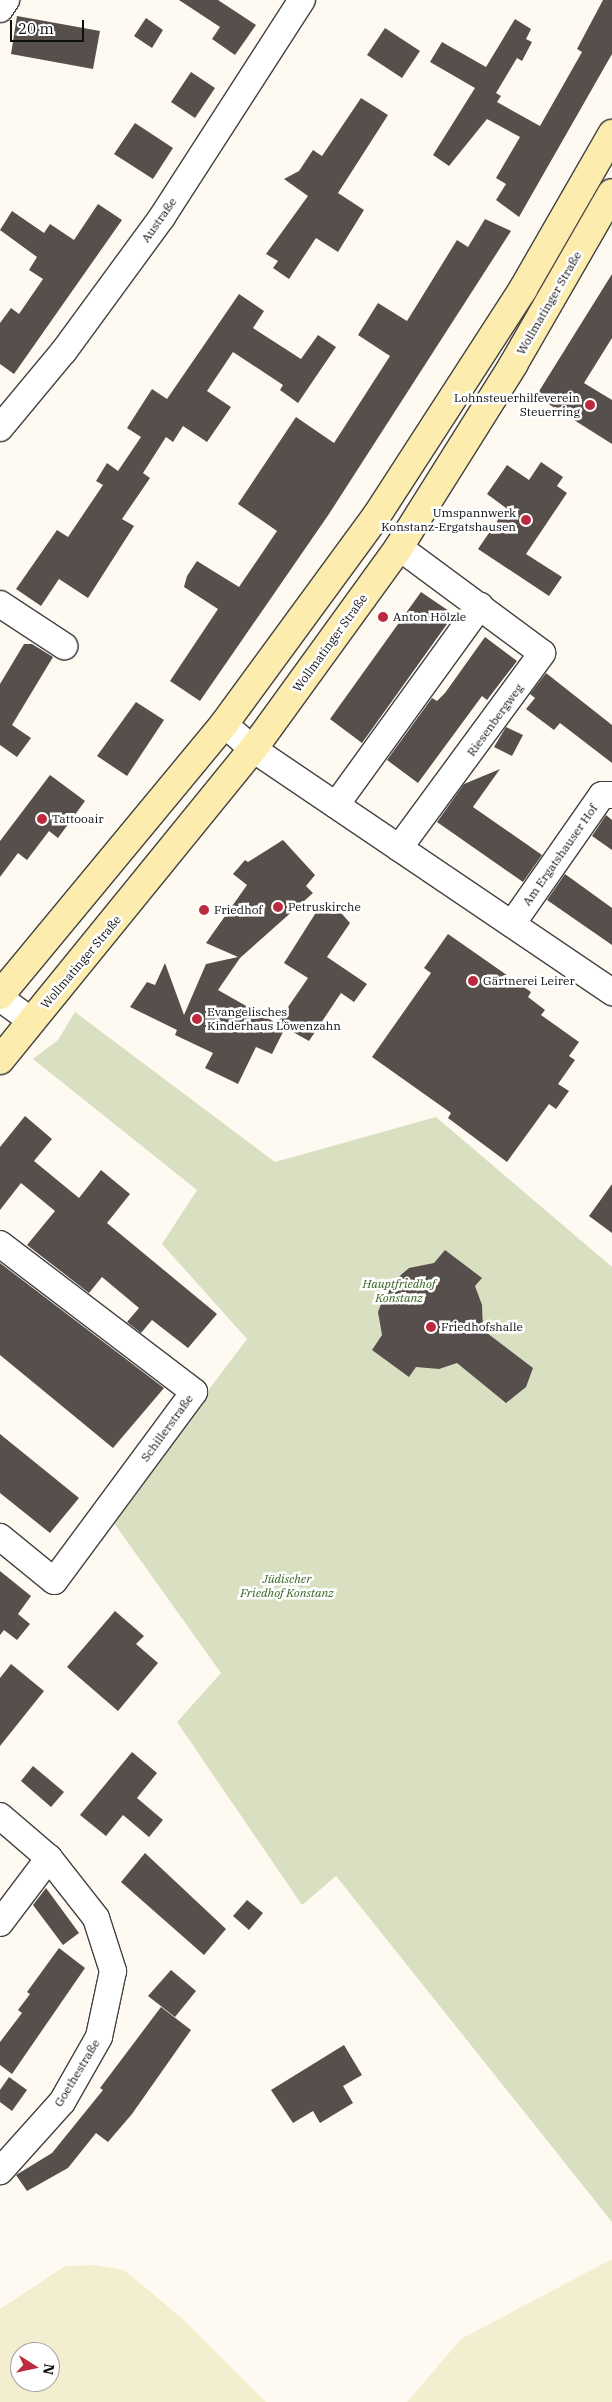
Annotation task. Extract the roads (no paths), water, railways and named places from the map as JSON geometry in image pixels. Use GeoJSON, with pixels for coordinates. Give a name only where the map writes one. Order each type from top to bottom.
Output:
{"type":"FeatureCollection","features":[{"type":"Feature","properties":{"kind":"main road"},"geometry":{"type":"LineString","coordinates":[[0,996],[224,724],[296,629],[449,409],[573,206],[612,134]]}},
{"type":"Feature","properties":{"kind":"main road","name":"Wollmatinger Straße"},"geometry":{"type":"LineString","coordinates":[[0,1060],[252,749],[400,546],[513,365],[612,193]]}},
{"type":"Feature","properties":{"kind":"street"},"geometry":{"type":"LineString","coordinates":[[0,9],[6,0]]}},
{"type":"Feature","properties":{"kind":"street","name":"Austraße"},"geometry":{"type":"LineString","coordinates":[[0,428],[64,352],[162,217],[302,0]]}},
{"type":"Feature","properties":{"kind":"street","name":"Riesenbergweg"},"geometry":{"type":"LineString","coordinates":[[399,848],[542,653],[400,546]]}},
{"type":"Feature","properties":{"kind":"street"},"geometry":{"type":"LineString","coordinates":[[0,604],[64,646]]}},
{"type":"Feature","properties":{"kind":"street"},"geometry":{"type":"LineString","coordinates":[[336,805],[480,606]]}},
{"type":"Feature","properties":{"kind":"street"},"geometry":{"type":"LineString","coordinates":[[224,724],[252,749],[612,992]]}},
{"type":"Feature","properties":{"kind":"street","name":"Am Ergatshauser Hof"},"geometry":{"type":"LineString","coordinates":[[512,924],[602,795],[612,795]]}},
{"type":"Feature","properties":{"kind":"street"},"geometry":{"type":"LineString","coordinates":[[0,996],[32,1021]]}},
{"type":"Feature","properties":{"kind":"street","name":"Schillerstraße"},"geometry":{"type":"LineString","coordinates":[[0,1244],[194,1392],[54,1581],[0,1537]]}},
{"type":"Feature","properties":{"kind":"street","name":"Goethestraße"},"geometry":{"type":"LineString","coordinates":[[0,1816],[49,1858],[96,1918],[113,1972],[99,2037],[62,2102],[0,2171]]}},
{"type":"Feature","properties":{"kind":"street"},"geometry":{"type":"LineString","coordinates":[[0,1924],[49,1858]]}},
{"type":"Feature","properties":{"kind":"place","name":"Lohnsteuerhilfeverein Steuerring"},"geometry":{"type":"Point","coordinates":[590,405]}},
{"type":"Feature","properties":{"kind":"place","name":"Umspannwerk Konstanz-Ergatshausen"},"geometry":{"type":"Point","coordinates":[526,520]}},
{"type":"Feature","properties":{"kind":"place","name":"Anton Hölzle"},"geometry":{"type":"Point","coordinates":[383,617]}},
{"type":"Feature","properties":{"kind":"place","name":"Tattooair"},"geometry":{"type":"Point","coordinates":[42,819]}},
{"type":"Feature","properties":{"kind":"place","name":"Petruskirche"},"geometry":{"type":"Point","coordinates":[278,907]}},
{"type":"Feature","properties":{"kind":"place","name":"Friedhof"},"geometry":{"type":"Point","coordinates":[204,910]}},
{"type":"Feature","properties":{"kind":"place","name":"Gärtnerei Leirer"},"geometry":{"type":"Point","coordinates":[473,981]}},
{"type":"Feature","properties":{"kind":"place","name":"Evangelisches Kinderhaus Löwenzahn"},"geometry":{"type":"Point","coordinates":[197,1019]}},
{"type":"Feature","properties":{"kind":"place","name":"Friedhofshalle"},"geometry":{"type":"Point","coordinates":[431,1327]}},
{"type":"Feature","properties":{"kind":"park label","name":"Hauptfriedhof Konstanz"},"geometry":{"type":"Point","coordinates":[399,1291]}},
{"type":"Feature","properties":{"kind":"park label","name":"Jüdischer Friedhof Konstanz"},"geometry":{"type":"Point","coordinates":[287,1586]}}]}
